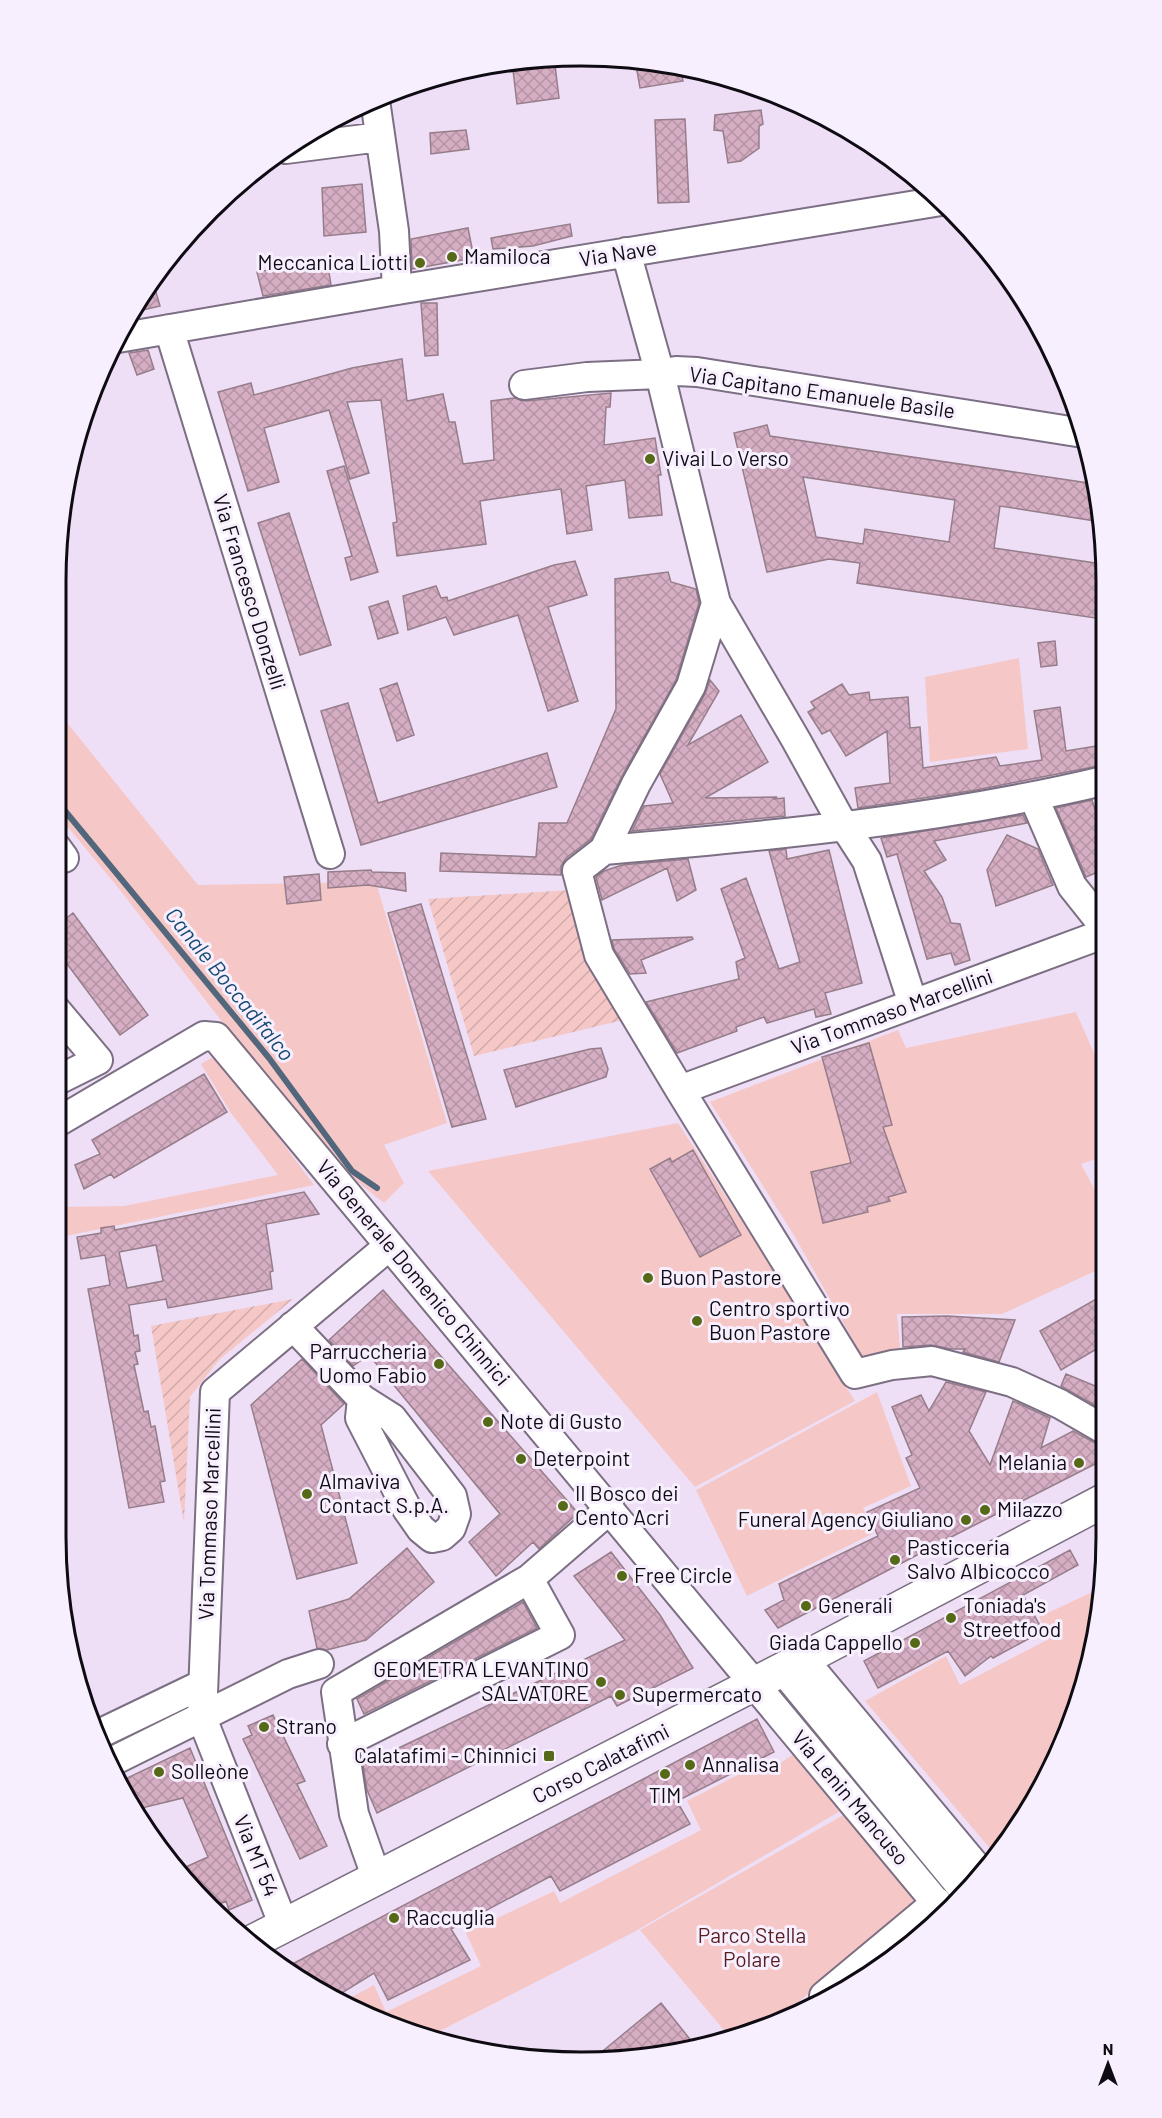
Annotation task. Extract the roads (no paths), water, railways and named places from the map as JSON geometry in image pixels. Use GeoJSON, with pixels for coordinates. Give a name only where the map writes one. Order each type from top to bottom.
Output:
{"type":"FeatureCollection","features":[{"type":"Feature","properties":{"kind":"main road","name":"Corso Calatafimi"},"geometry":{"type":"LineString","coordinates":[[258,1939],[781,1671],[1096,1505]]}},
{"type":"Feature","properties":{"kind":"street"},"geometry":{"type":"LineString","coordinates":[[376,109],[394,231],[397,290]]}},
{"type":"Feature","properties":{"kind":"street"},"geometry":{"type":"LineString","coordinates":[[305,147],[380,137]]}},
{"type":"Feature","properties":{"kind":"street","name":"Via Nave"},"geometry":{"type":"LineString","coordinates":[[128,336],[930,203]]}},
{"type":"Feature","properties":{"kind":"street"},"geometry":{"type":"LineString","coordinates":[[626,252],[660,374],[716,603],[844,826],[867,861],[913,1004]]}},
{"type":"Feature","properties":{"kind":"street","name":"Via Francesco Donzelli"},"geometry":{"type":"LineString","coordinates":[[169,329],[330,854]]}},
{"type":"Feature","properties":{"kind":"street","name":"Via Capitano Emanuele Basile"},"geometry":{"type":"LineString","coordinates":[[524,385],[587,376],[697,372],[1073,431]]}},
{"type":"Feature","properties":{"kind":"street"},"geometry":{"type":"LineString","coordinates":[[716,603],[691,686],[636,784],[604,850],[577,871],[600,955],[680,1090],[855,1374],[892,1365],[932,1361],[1012,1382],[1060,1404],[1096,1425]]}},
{"type":"Feature","properties":{"kind":"street"},"geometry":{"type":"LineString","coordinates":[[604,850],[722,841],[961,811],[1034,798],[1096,783]]}},
{"type":"Feature","properties":{"kind":"street"},"geometry":{"type":"LineString","coordinates":[[1034,798],[1072,886],[1096,916]]}},
{"type":"Feature","properties":{"kind":"street","name":"Via Tommaso Marcellini"},"geometry":{"type":"LineString","coordinates":[[680,1090],[1096,937]]}},
{"type":"Feature","properties":{"kind":"street"},"geometry":{"type":"LineString","coordinates":[[66,1022],[98,1060],[66,1076]]}},
{"type":"Feature","properties":{"kind":"street","name":"Via Generale Domenico Chinnici"},"geometry":{"type":"LineString","coordinates":[[66,1117],[204,1036],[216,1037],[610,1509],[781,1671]]}},
{"type":"Feature","properties":{"kind":"street","name":"Via Tommaso Marcellini"},"geometry":{"type":"LineString","coordinates":[[202,1718],[215,1392],[390,1246]]}},
{"type":"Feature","properties":{"kind":"street"},"geometry":{"type":"LineString","coordinates":[[293,1326],[362,1399]]}},
{"type":"Feature","properties":{"kind":"street"},"geometry":{"type":"LineString","coordinates":[[377,1879],[354,1814],[336,1692],[529,1580],[610,1509]]}},
{"type":"Feature","properties":{"kind":"street"},"geometry":{"type":"LineString","coordinates":[[342,1744],[560,1635],[529,1580]]}},
{"type":"Feature","properties":{"kind":"street"},"geometry":{"type":"LineString","coordinates":[[116,1759],[288,1674],[319,1664]]}},
{"type":"Feature","properties":{"kind":"street"},"geometry":{"type":"LineString","coordinates":[[781,1671],[976,1867]]}},
{"type":"Feature","properties":{"kind":"street","name":"Via Lenin Mancuso"},"geometry":{"type":"LineString","coordinates":[[781,1671],[960,1885]]}},
{"type":"Feature","properties":{"kind":"street","name":"Via Lenin Mancuso"},"geometry":{"type":"LineString","coordinates":[[781,1671],[940,1906]]}},
{"type":"Feature","properties":{"kind":"street"},"geometry":{"type":"LineString","coordinates":[[104,1732],[203,1684]]}},
{"type":"Feature","properties":{"kind":"street","name":"Via MT 54"},"geometry":{"type":"LineString","coordinates":[[202,1718],[284,1926]]}},
{"type":"Feature","properties":{"kind":"street"},"geometry":{"type":"LineString","coordinates":[[853,1973],[934,1912]]}},
{"type":"Feature","properties":{"kind":"waterway","name":"Canale Boccadifalco"},"geometry":{"type":"LineString","coordinates":[[66,812],[269,1058],[352,1171],[377,1188]]}},
{"type":"Feature","properties":{"kind":"place","name":"Mamiloca"},"geometry":{"type":"Point","coordinates":[452,257]}},
{"type":"Feature","properties":{"kind":"place","name":"Meccanica Liotti"},"geometry":{"type":"Point","coordinates":[420,263]}},
{"type":"Feature","properties":{"kind":"place","name":"Vivai Lo Verso"},"geometry":{"type":"Point","coordinates":[650,459]}},
{"type":"Feature","properties":{"kind":"place","name":"Buon Pastore"},"geometry":{"type":"Point","coordinates":[648,1278]}},
{"type":"Feature","properties":{"kind":"place","name":"Centro sportivo Buon Pastore"},"geometry":{"type":"Point","coordinates":[697,1321]}},
{"type":"Feature","properties":{"kind":"place","name":"Parruccheria Uomo Fabio"},"geometry":{"type":"Point","coordinates":[439,1364]}},
{"type":"Feature","properties":{"kind":"place","name":"Note di Gusto"},"geometry":{"type":"Point","coordinates":[488,1422]}},
{"type":"Feature","properties":{"kind":"place","name":"Deterpoint"},"geometry":{"type":"Point","coordinates":[521,1459]}},
{"type":"Feature","properties":{"kind":"place","name":"Melania"},"geometry":{"type":"Point","coordinates":[1079,1463]}},
{"type":"Feature","properties":{"kind":"place","name":"Almaviva Contact S.p.A."},"geometry":{"type":"Point","coordinates":[307,1494]}},
{"type":"Feature","properties":{"kind":"place","name":"Il Bosco dei Cento Acri"},"geometry":{"type":"Point","coordinates":[563,1506]}},
{"type":"Feature","properties":{"kind":"place","name":"Milazzo"},"geometry":{"type":"Point","coordinates":[985,1510]}},
{"type":"Feature","properties":{"kind":"place","name":"Funeral Agency Giuliano"},"geometry":{"type":"Point","coordinates":[966,1520]}},
{"type":"Feature","properties":{"kind":"place","name":"Pasticceria Salvo Albicocco"},"geometry":{"type":"Point","coordinates":[895,1560]}},
{"type":"Feature","properties":{"kind":"place","name":"Free Circle"},"geometry":{"type":"Point","coordinates":[622,1576]}},
{"type":"Feature","properties":{"kind":"place","name":"Generali"},"geometry":{"type":"Point","coordinates":[806,1606]}},
{"type":"Feature","properties":{"kind":"place","name":"Toniada's Streetfood"},"geometry":{"type":"Point","coordinates":[951,1618]}},
{"type":"Feature","properties":{"kind":"place","name":"Giada Cappello"},"geometry":{"type":"Point","coordinates":[915,1643]}},
{"type":"Feature","properties":{"kind":"place","name":"GEOMETRA LEVANTINO SALVATORE"},"geometry":{"type":"Point","coordinates":[601,1682]}},
{"type":"Feature","properties":{"kind":"place","name":"Supermercato"},"geometry":{"type":"Point","coordinates":[620,1695]}},
{"type":"Feature","properties":{"kind":"place","name":"Strano"},"geometry":{"type":"Point","coordinates":[264,1727]}},
{"type":"Feature","properties":{"kind":"place","name":"Calatafimi - Chinnici"},"geometry":{"type":"Point","coordinates":[549,1756]}},
{"type":"Feature","properties":{"kind":"place","name":"Annalisa"},"geometry":{"type":"Point","coordinates":[690,1765]}},
{"type":"Feature","properties":{"kind":"place","name":"Solleòne"},"geometry":{"type":"Point","coordinates":[159,1772]}},
{"type":"Feature","properties":{"kind":"place","name":"TIM"},"geometry":{"type":"Point","coordinates":[665,1774]}},
{"type":"Feature","properties":{"kind":"place","name":"Raccuglia"},"geometry":{"type":"Point","coordinates":[394,1918]}},
{"type":"Feature","properties":{"kind":"park label","name":"Parco Stella Polare"},"geometry":{"type":"Point","coordinates":[752,1948]}}]}
